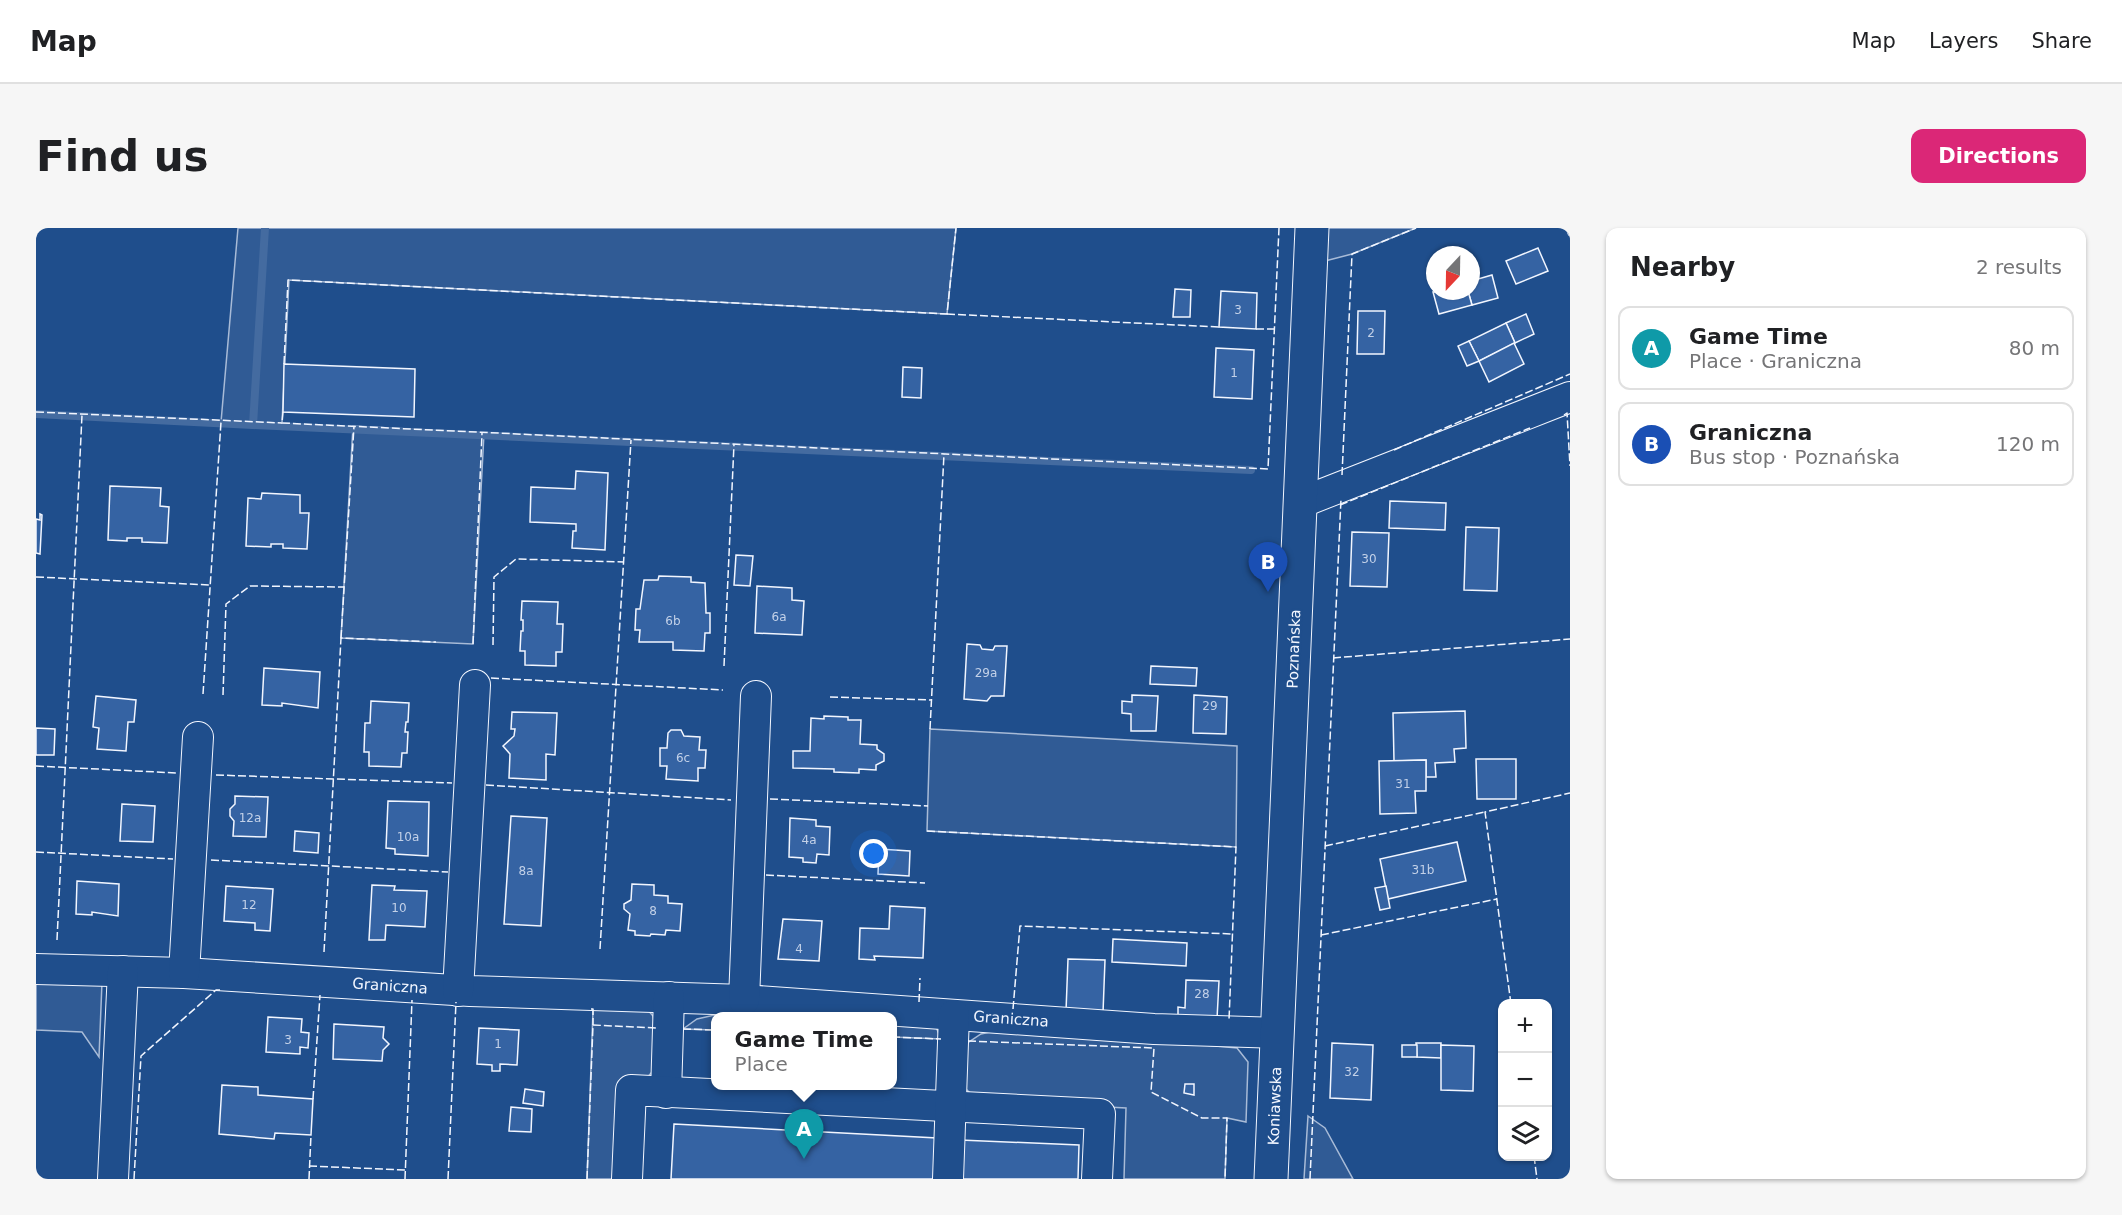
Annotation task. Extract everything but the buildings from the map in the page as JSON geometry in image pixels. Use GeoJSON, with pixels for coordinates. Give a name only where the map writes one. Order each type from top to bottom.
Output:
{"type":"FeatureCollection","features":[{"type":"Feature","properties":{"kind":"main road","name":"Poznańska"},"geometry":{"type":"LineString","coordinates":[[1277,1033],[1312,228]]}},
{"type":"Feature","properties":{"kind":"main road","name":"Koniawska"},"geometry":{"type":"LineString","coordinates":[[1271,1179],[1277,1033]]}},
{"type":"Feature","properties":{"kind":"street"},"geometry":{"type":"LineString","coordinates":[[1300,503],[1570,397]]}},
{"type":"Feature","properties":{"kind":"street"},"geometry":{"type":"LineString","coordinates":[[458,991],[475,686]]}},
{"type":"Feature","properties":{"kind":"street"},"geometry":{"type":"LineString","coordinates":[[744,1000],[756,696]]}},
{"type":"Feature","properties":{"kind":"street"},"geometry":{"type":"LineString","coordinates":[[184,973],[198,737]]}},
{"type":"Feature","properties":{"kind":"street","name":"Graniczna"},"geometry":{"type":"LineString","coordinates":[[36,969],[184,973],[458,991],[744,1000],[1154,1029],[1277,1033]]}},
{"type":"Feature","properties":{"kind":"street"},"geometry":{"type":"LineString","coordinates":[[113,1179],[123,971]]}},
{"type":"Feature","properties":{"kind":"street"},"geometry":{"type":"LineString","coordinates":[[666,1092],[669,997]]}},
{"type":"Feature","properties":{"kind":"street"},"geometry":{"type":"LineString","coordinates":[[948,1179],[954,1016]]}},
{"type":"Feature","properties":{"kind":"street"},"geometry":{"type":"LineString","coordinates":[[627,1179],[631,1090],[1100,1114],[1097,1179]]}},
{"type":"Feature","properties":{"kind":"shaded area"},"geometry":{"type":"Polygon","coordinates":[[[238,228],[956,228],[947,314],[289,280],[282,423],[221,422],[238,228]]]}},
{"type":"Feature","properties":{"kind":"shaded area"},"geometry":{"type":"Polygon","coordinates":[[[1327,228],[1416,228],[1352,254],[1325,261],[1327,228]]]}},
{"type":"Feature","properties":{"kind":"shaded area"},"geometry":{"type":"Polygon","coordinates":[[[353,426],[484,433],[473,644],[341,638],[353,426]]]}},
{"type":"Feature","properties":{"kind":"shaded area"},"geometry":{"type":"Polygon","coordinates":[[[930,729],[1237,746],[1236,847],[927,831],[930,729]]]}},
{"type":"Feature","properties":{"kind":"shaded area"},"geometry":{"type":"Polygon","coordinates":[[[36,981],[102,982],[99,1057],[82,1032],[36,1030],[36,981]]]}},
{"type":"Feature","properties":{"kind":"shaded area"},"geometry":{"type":"Polygon","coordinates":[[[647,1009],[653,1016],[656,1028],[652,1072],[644,1081],[619,1179],[587,1179],[593,1010],[647,1009]]]}},
{"type":"Feature","properties":{"kind":"shaded area"},"geometry":{"type":"Polygon","coordinates":[[[711,1016],[711,1030],[683,1029],[697,1019],[711,1016]]]}},
{"type":"Feature","properties":{"kind":"shaded area"},"geometry":{"type":"Polygon","coordinates":[[[897,1021],[936,1027],[941,1039],[897,1037],[897,1021]]]}},
{"type":"Feature","properties":{"kind":"shaded area"},"geometry":{"type":"Polygon","coordinates":[[[1013,1027],[1237,1048],[1248,1062],[1246,1122],[1227,1118],[1225,1179],[1124,1179],[1126,1108],[993,1101],[973,1096],[965,1088],[966,1044],[981,1034],[1013,1027]]]}},
{"type":"Feature","properties":{"kind":"shaded area"},"geometry":{"type":"Polygon","coordinates":[[[1308,1116],[1325,1128],[1353,1179],[1304,1179],[1308,1116]]]}},
{"type":"Feature","properties":{"kind":"waterway"},"geometry":{"type":"LineString","coordinates":[[265,228],[253,425],[1251,470]]}},
{"type":"Feature","properties":{"kind":"waterway"},"geometry":{"type":"LineString","coordinates":[[36,414],[253,425]]}},
{"type":"Feature","properties":{"kind":"fence"},"geometry":{"type":"LineString","coordinates":[[284,364],[288,280],[947,314],[956,228]]}},
{"type":"Feature","properties":{"kind":"fence"},"geometry":{"type":"LineString","coordinates":[[283,412],[282,423],[1268,469],[1279,228]]}},
{"type":"Feature","properties":{"kind":"fence"},"geometry":{"type":"LineString","coordinates":[[1342,475],[1352,254],[1416,228]]}},
{"type":"Feature","properties":{"kind":"fence"},"geometry":{"type":"LineString","coordinates":[[1566,228],[1570,238]]}},
{"type":"Feature","properties":{"kind":"fence"},"geometry":{"type":"LineString","coordinates":[[947,314],[1219,327]]}},
{"type":"Feature","properties":{"kind":"fence"},"geometry":{"type":"LineString","coordinates":[[1256,329],[1275,329]]}},
{"type":"Feature","properties":{"kind":"fence"},"geometry":{"type":"LineString","coordinates":[[1394,450],[1570,374]]}},
{"type":"Feature","properties":{"kind":"fence"},"geometry":{"type":"LineString","coordinates":[[36,412],[282,423]]}},
{"type":"Feature","properties":{"kind":"fence"},"geometry":{"type":"LineString","coordinates":[[1564,415],[1567,413],[1570,466]]}},
{"type":"Feature","properties":{"kind":"fence"},"geometry":{"type":"LineString","coordinates":[[57,940],[82,415]]}},
{"type":"Feature","properties":{"kind":"fence"},"geometry":{"type":"LineString","coordinates":[[203,694],[221,422]]}},
{"type":"Feature","properties":{"kind":"fence"},"geometry":{"type":"LineString","coordinates":[[341,638],[354,426]]}},
{"type":"Feature","properties":{"kind":"fence"},"geometry":{"type":"LineString","coordinates":[[1340,505],[1530,428]]}},
{"type":"Feature","properties":{"kind":"fence"},"geometry":{"type":"LineString","coordinates":[[473,644],[482,433]]}},
{"type":"Feature","properties":{"kind":"fence"},"geometry":{"type":"LineString","coordinates":[[600,949],[631,440]]}},
{"type":"Feature","properties":{"kind":"fence"},"geometry":{"type":"LineString","coordinates":[[724,666],[734,444]]}},
{"type":"Feature","properties":{"kind":"fence"},"geometry":{"type":"LineString","coordinates":[[930,729],[944,454]]}},
{"type":"Feature","properties":{"kind":"fence"},"geometry":{"type":"LineString","coordinates":[[1310,1179],[1341,499]]}},
{"type":"Feature","properties":{"kind":"fence"},"geometry":{"type":"LineString","coordinates":[[493,645],[494,577],[516,559],[624,562]]}},
{"type":"Feature","properties":{"kind":"fence"},"geometry":{"type":"LineString","coordinates":[[36,577],[210,585]]}},
{"type":"Feature","properties":{"kind":"fence"},"geometry":{"type":"LineString","coordinates":[[223,695],[226,604],[250,586],[344,587]]}},
{"type":"Feature","properties":{"kind":"fence"},"geometry":{"type":"LineString","coordinates":[[324,952],[341,638],[436,642]]}},
{"type":"Feature","properties":{"kind":"fence"},"geometry":{"type":"LineString","coordinates":[[1333,658],[1570,639]]}},
{"type":"Feature","properties":{"kind":"fence"},"geometry":{"type":"LineString","coordinates":[[491,678],[723,690]]}},
{"type":"Feature","properties":{"kind":"fence"},"geometry":{"type":"LineString","coordinates":[[830,697],[931,700]]}},
{"type":"Feature","properties":{"kind":"fence"},"geometry":{"type":"LineString","coordinates":[[36,766],[177,773]]}},
{"type":"Feature","properties":{"kind":"fence"},"geometry":{"type":"LineString","coordinates":[[216,775],[452,783]]}},
{"type":"Feature","properties":{"kind":"fence"},"geometry":{"type":"LineString","coordinates":[[486,785],[731,800]]}},
{"type":"Feature","properties":{"kind":"fence"},"geometry":{"type":"LineString","coordinates":[[1510,999],[1485,812],[1570,793]]}},
{"type":"Feature","properties":{"kind":"fence"},"geometry":{"type":"LineString","coordinates":[[770,799],[928,806]]}},
{"type":"Feature","properties":{"kind":"fence"},"geometry":{"type":"LineString","coordinates":[[1325,846],[1485,812]]}},
{"type":"Feature","properties":{"kind":"fence"},"geometry":{"type":"LineString","coordinates":[[927,831],[1236,847],[1229,1020]]}},
{"type":"Feature","properties":{"kind":"fence"},"geometry":{"type":"LineString","coordinates":[[36,852],[173,859]]}},
{"type":"Feature","properties":{"kind":"fence"},"geometry":{"type":"LineString","coordinates":[[211,860],[448,872]]}},
{"type":"Feature","properties":{"kind":"fence"},"geometry":{"type":"LineString","coordinates":[[766,875],[925,883]]}},
{"type":"Feature","properties":{"kind":"fence"},"geometry":{"type":"LineString","coordinates":[[1321,935],[1497,899]]}},
{"type":"Feature","properties":{"kind":"fence"},"geometry":{"type":"LineString","coordinates":[[1013,1009],[1020,926],[1233,934]]}},
{"type":"Feature","properties":{"kind":"fence"},"geometry":{"type":"LineString","coordinates":[[919,1002],[920,978]]}},
{"type":"Feature","properties":{"kind":"fence"},"geometry":{"type":"LineString","coordinates":[[134,1179],[141,1056],[216,990],[220,990]]}},
{"type":"Feature","properties":{"kind":"fence"},"geometry":{"type":"LineString","coordinates":[[313,1099],[320,995]]}},
{"type":"Feature","properties":{"kind":"fence"},"geometry":{"type":"LineString","coordinates":[[405,1179],[412,1000]]}},
{"type":"Feature","properties":{"kind":"fence"},"geometry":{"type":"LineString","coordinates":[[448,1179],[456,1002]]}},
{"type":"Feature","properties":{"kind":"fence"},"geometry":{"type":"LineString","coordinates":[[591,1009],[593,1009],[593,1025]]}},
{"type":"Feature","properties":{"kind":"fence"},"geometry":{"type":"LineString","coordinates":[[587,1179],[593,1025],[656,1028]]}},
{"type":"Feature","properties":{"kind":"fence"},"geometry":{"type":"LineString","coordinates":[[683,1029],[711,1030]]}},
{"type":"Feature","properties":{"kind":"fence"},"geometry":{"type":"LineString","coordinates":[[897,1037],[941,1039]]}},
{"type":"Feature","properties":{"kind":"fence"},"geometry":{"type":"LineString","coordinates":[[968,1041],[1154,1048],[1151,1092],[1202,1118],[1227,1118],[1225,1179]]}},
{"type":"Feature","properties":{"kind":"fence"},"geometry":{"type":"LineString","coordinates":[[309,1179],[311,1135]]}},
{"type":"Feature","properties":{"kind":"fence"},"geometry":{"type":"LineString","coordinates":[[1535,1161],[1537,1179]]}},
{"type":"Feature","properties":{"kind":"fence"},"geometry":{"type":"LineString","coordinates":[[309,1166],[405,1170]]}},
{"type":"Feature","properties":{"kind":"place","name":"Graniczna"},"geometry":{"type":"Point","coordinates":[1268,592]}},
{"type":"Feature","properties":{"kind":"place","name":"Game Time"},"geometry":{"type":"Point","coordinates":[804,1159]}}]}
